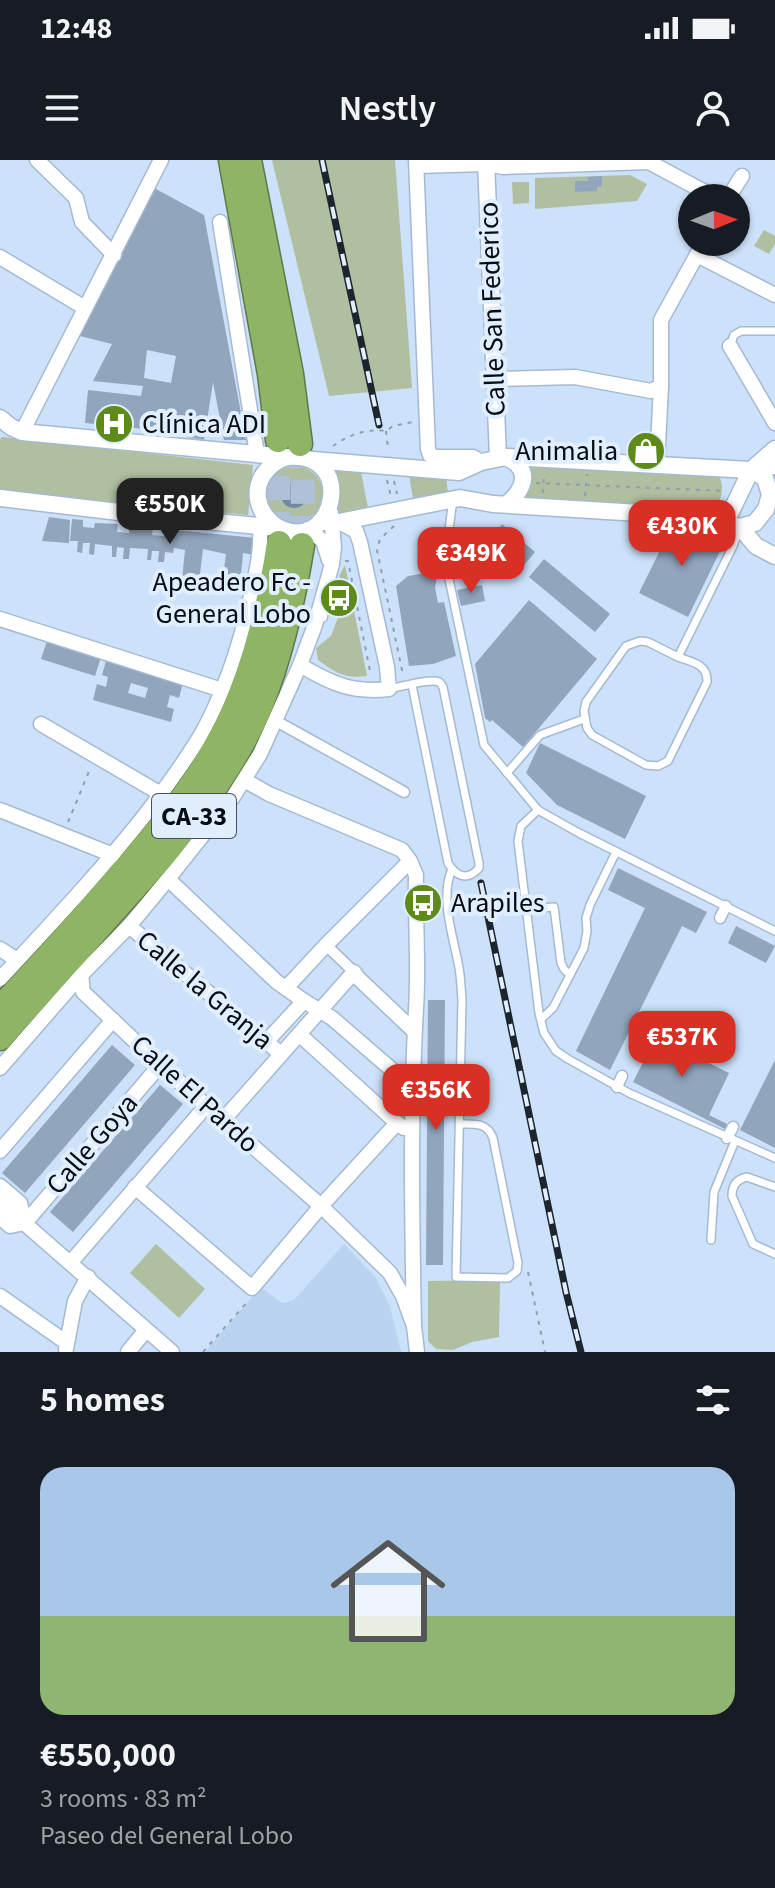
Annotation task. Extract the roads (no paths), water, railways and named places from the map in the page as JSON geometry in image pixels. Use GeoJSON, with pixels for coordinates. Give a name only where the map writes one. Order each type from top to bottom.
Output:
{"type":"FeatureCollection","features":[{"type":"Feature","properties":{"kind":"highway"},"geometry":{"type":"LineString","coordinates":[[231,160],[270,374],[296,452]]}},
{"type":"Feature","properties":{"kind":"highway"},"geometry":{"type":"LineString","coordinates":[[249,160],[291,374],[296,452]]}},
{"type":"Feature","properties":{"kind":"highway","name":"CA-33"},"geometry":{"type":"LineString","coordinates":[[0,1008],[147,844],[192,785],[239,698],[258,648],[271,596],[311,527]]}},
{"type":"Feature","properties":{"kind":"highway","name":"CA-33"},"geometry":{"type":"LineString","coordinates":[[0,1038],[170,847],[234,756],[259,708],[278,655],[311,527]]}},
{"type":"Feature","properties":{"kind":"street"},"geometry":{"type":"LineString","coordinates":[[37,160],[76,198],[82,222],[114,255]]}},
{"type":"Feature","properties":{"kind":"street"},"geometry":{"type":"LineString","coordinates":[[161,160],[85,308],[8,427],[257,454],[296,452],[390,467],[459,472],[495,459],[517,464],[521,471],[522,489],[507,504]]}},
{"type":"Feature","properties":{"kind":"street"},"geometry":{"type":"LineString","coordinates":[[691,184],[650,161],[503,167],[486,162],[416,163],[428,449],[430,455],[438,458],[545,459],[751,470],[775,466]]}},
{"type":"Feature","properties":{"kind":"street","name":"Calle San Federico"},"geometry":{"type":"LineString","coordinates":[[486,162],[495,459]]}},
{"type":"Feature","properties":{"kind":"street"},"geometry":{"type":"LineString","coordinates":[[737,184],[742,176]]}},
{"type":"Feature","properties":{"kind":"street"},"geometry":{"type":"LineString","coordinates":[[220,222],[257,454]]}},
{"type":"Feature","properties":{"kind":"street"},"geometry":{"type":"LineString","coordinates":[[657,465],[656,389],[661,320],[696,256]]}},
{"type":"Feature","properties":{"kind":"street"},"geometry":{"type":"LineString","coordinates":[[713,256],[775,295]]}},
{"type":"Feature","properties":{"kind":"street"},"geometry":{"type":"LineString","coordinates":[[0,257],[85,308]]}},
{"type":"Feature","properties":{"kind":"street"},"geometry":{"type":"LineString","coordinates":[[730,346],[775,423]]}},
{"type":"Feature","properties":{"kind":"street"},"geometry":{"type":"LineString","coordinates":[[494,379],[575,377],[656,389]]}},
{"type":"Feature","properties":{"kind":"street"},"geometry":{"type":"LineString","coordinates":[[733,526],[739,495],[751,470],[775,449]]}},
{"type":"Feature","properties":{"kind":"street"},"geometry":{"type":"LineString","coordinates":[[296,452],[272,464],[262,477],[258,493],[261,510],[266,517],[311,527],[456,498],[689,516],[733,526],[755,523],[769,504],[765,478],[751,470]]}},
{"type":"Feature","properties":{"kind":"street"},"geometry":{"type":"LineString","coordinates":[[296,452],[319,465],[329,478],[333,494],[311,527]]}},
{"type":"Feature","properties":{"kind":"street"},"geometry":{"type":"LineString","coordinates":[[456,498],[459,472]]}},
{"type":"Feature","properties":{"kind":"street"},"geometry":{"type":"LineString","coordinates":[[0,498],[260,526],[356,531],[387,667],[402,687],[371,691],[343,687],[300,665]]}},
{"type":"Feature","properties":{"kind":"street"},"geometry":{"type":"LineString","coordinates":[[0,979],[113,855],[161,794],[202,732],[222,690],[247,616],[259,558],[260,526]]}},
{"type":"Feature","properties":{"kind":"street"},"geometry":{"type":"LineString","coordinates":[[733,526],[756,546],[775,556]]}},
{"type":"Feature","properties":{"kind":"street"},"geometry":{"type":"LineString","coordinates":[[0,1068],[168,879],[244,780],[260,754],[300,665],[332,564],[334,547],[311,527]]}},
{"type":"Feature","properties":{"kind":"street"},"geometry":{"type":"LineString","coordinates":[[311,527],[325,546],[329,572]]}},
{"type":"Feature","properties":{"kind":"street"},"geometry":{"type":"LineString","coordinates":[[0,619],[222,690]]}},
{"type":"Feature","properties":{"kind":"street"},"geometry":{"type":"LineString","coordinates":[[276,721],[404,792]]}},
{"type":"Feature","properties":{"kind":"street"},"geometry":{"type":"LineString","coordinates":[[41,724],[161,794]]}},
{"type":"Feature","properties":{"kind":"street"},"geometry":{"type":"LineString","coordinates":[[244,780],[269,794],[402,850],[416,875],[412,1129],[414,1326],[417,1352]]}},
{"type":"Feature","properties":{"kind":"street"},"geometry":{"type":"LineString","coordinates":[[0,810],[113,855]]}},
{"type":"Feature","properties":{"kind":"street"},"geometry":{"type":"LineString","coordinates":[[286,988],[410,861]]}},
{"type":"Feature","properties":{"kind":"street"},"geometry":{"type":"LineString","coordinates":[[168,879],[277,982],[332,1018],[413,1088]]}},
{"type":"Feature","properties":{"kind":"street"},"geometry":{"type":"LineString","coordinates":[[720,918],[726,906]]}},
{"type":"Feature","properties":{"kind":"street","name":"Calle la Granja"},"geometry":{"type":"LineString","coordinates":[[129,926],[281,1054]]}},
{"type":"Feature","properties":{"kind":"street"},"geometry":{"type":"LineString","coordinates":[[326,945],[414,1031]]}},
{"type":"Feature","properties":{"kind":"street"},"geometry":{"type":"LineString","coordinates":[[0,949],[17,960]]}},
{"type":"Feature","properties":{"kind":"street"},"geometry":{"type":"LineString","coordinates":[[224,1119],[354,972]]}},
{"type":"Feature","properties":{"kind":"street","name":"Calle El Pardo"},"geometry":{"type":"LineString","coordinates":[[81,975],[83,992],[160,1065],[321,1206],[390,1273],[414,1326]]}},
{"type":"Feature","properties":{"kind":"street"},"geometry":{"type":"LineString","coordinates":[[266,1042],[304,1001]]}},
{"type":"Feature","properties":{"kind":"street"},"geometry":{"type":"LineString","coordinates":[[0,1151],[113,1020]]}},
{"type":"Feature","properties":{"kind":"street"},"geometry":{"type":"LineString","coordinates":[[300,1035],[397,1123],[412,1129]]}},
{"type":"Feature","properties":{"kind":"street","name":"Calle Goya"},"geometry":{"type":"LineString","coordinates":[[25,1223],[160,1065]]}},
{"type":"Feature","properties":{"kind":"street"},"geometry":{"type":"LineString","coordinates":[[71,1262],[207,1105]]}},
{"type":"Feature","properties":{"kind":"street"},"geometry":{"type":"LineString","coordinates":[[135,1187],[252,1288],[397,1123]]}},
{"type":"Feature","properties":{"kind":"street"},"geometry":{"type":"LineString","coordinates":[[0,1186],[20,1203],[25,1223]]}},
{"type":"Feature","properties":{"kind":"street"},"geometry":{"type":"LineString","coordinates":[[0,1202],[172,1352]]}},
{"type":"Feature","properties":{"kind":"street"},"geometry":{"type":"LineString","coordinates":[[0,1217],[10,1226],[25,1223]]}},
{"type":"Feature","properties":{"kind":"street"},"geometry":{"type":"LineString","coordinates":[[0,1296],[66,1348],[75,1301],[88,1277]]}},
{"type":"Feature","properties":{"kind":"street"},"geometry":{"type":"LineString","coordinates":[[128,1352],[146,1330]]}},
{"type":"Feature","properties":{"kind":"lane"},"geometry":{"type":"LineString","coordinates":[[730,346],[731,338],[737,332],[775,331]]}},
{"type":"Feature","properties":{"kind":"lane"},"geometry":{"type":"LineString","coordinates":[[456,498],[445,560],[484,745],[538,810],[775,931]]}},
{"type":"Feature","properties":{"kind":"lane"},"geometry":{"type":"LineString","coordinates":[[678,657],[733,546],[733,526]]}},
{"type":"Feature","properties":{"kind":"lane"},"geometry":{"type":"LineString","coordinates":[[640,641],[648,642],[678,657],[704,669],[707,682],[671,756],[663,764],[646,765],[592,735],[584,719],[586,702],[626,646],[640,641]]}},
{"type":"Feature","properties":{"kind":"lane"},"geometry":{"type":"LineString","coordinates":[[437,681],[442,685],[479,863],[479,868],[466,877],[456,874],[448,863],[402,687],[437,681]]}},
{"type":"Feature","properties":{"kind":"lane"},"geometry":{"type":"LineString","coordinates":[[507,773],[540,735],[584,719]]}},
{"type":"Feature","properties":{"kind":"lane"},"geometry":{"type":"LineString","coordinates":[[538,810],[526,820],[518,834],[541,1019],[544,1033],[556,1051],[775,1158]]}},
{"type":"Feature","properties":{"kind":"lane"},"geometry":{"type":"LineString","coordinates":[[541,1019],[553,1008],[584,948],[590,905],[616,852]]}},
{"type":"Feature","properties":{"kind":"lane"},"geometry":{"type":"LineString","coordinates":[[452,869],[447,883],[447,903],[462,1000],[459,1124],[456,1277],[508,1278],[517,1271],[518,1263],[493,1138],[488,1129],[481,1125],[459,1124]]}},
{"type":"Feature","properties":{"kind":"lane"},"geometry":{"type":"LineString","coordinates":[[525,909],[554,907],[561,963],[570,975]]}},
{"type":"Feature","properties":{"kind":"lane"},"geometry":{"type":"LineString","coordinates":[[711,1240],[714,1192],[732,1135]]}},
{"type":"Feature","properties":{"kind":"lane"},"geometry":{"type":"LineString","coordinates":[[775,1187],[747,1177],[737,1181],[732,1190],[733,1201],[753,1244],[775,1254]]}},
{"type":"Feature","properties":{"kind":"lane"},"geometry":{"type":"LineString","coordinates":[[719,1179],[734,1185]]}},
{"type":"Feature","properties":{"kind":"tunnel"},"geometry":{"type":"LineString","coordinates":[[278,440],[279,543]]}},
{"type":"Feature","properties":{"kind":"tunnel"},"geometry":{"type":"LineString","coordinates":[[300,444],[302,545]]}},
{"type":"Feature","properties":{"kind":"railway"},"geometry":{"type":"LineString","coordinates":[[322,160],[379,425]]}},
{"type":"Feature","properties":{"kind":"railway"},"geometry":{"type":"LineString","coordinates":[[481,883],[581,1352]]}},
{"type":"Feature","properties":{"kind":"place","name":"Clínica ADI"},"geometry":{"type":"Point","coordinates":[114,424]}},
{"type":"Feature","properties":{"kind":"place","name":"Animalia"},"geometry":{"type":"Point","coordinates":[646,451]}},
{"type":"Feature","properties":{"kind":"place","name":"Apeadero Fc - General Lobo"},"geometry":{"type":"Point","coordinates":[339,598]}},
{"type":"Feature","properties":{"kind":"place","name":"Arapiles"},"geometry":{"type":"Point","coordinates":[423,903]}}]}
